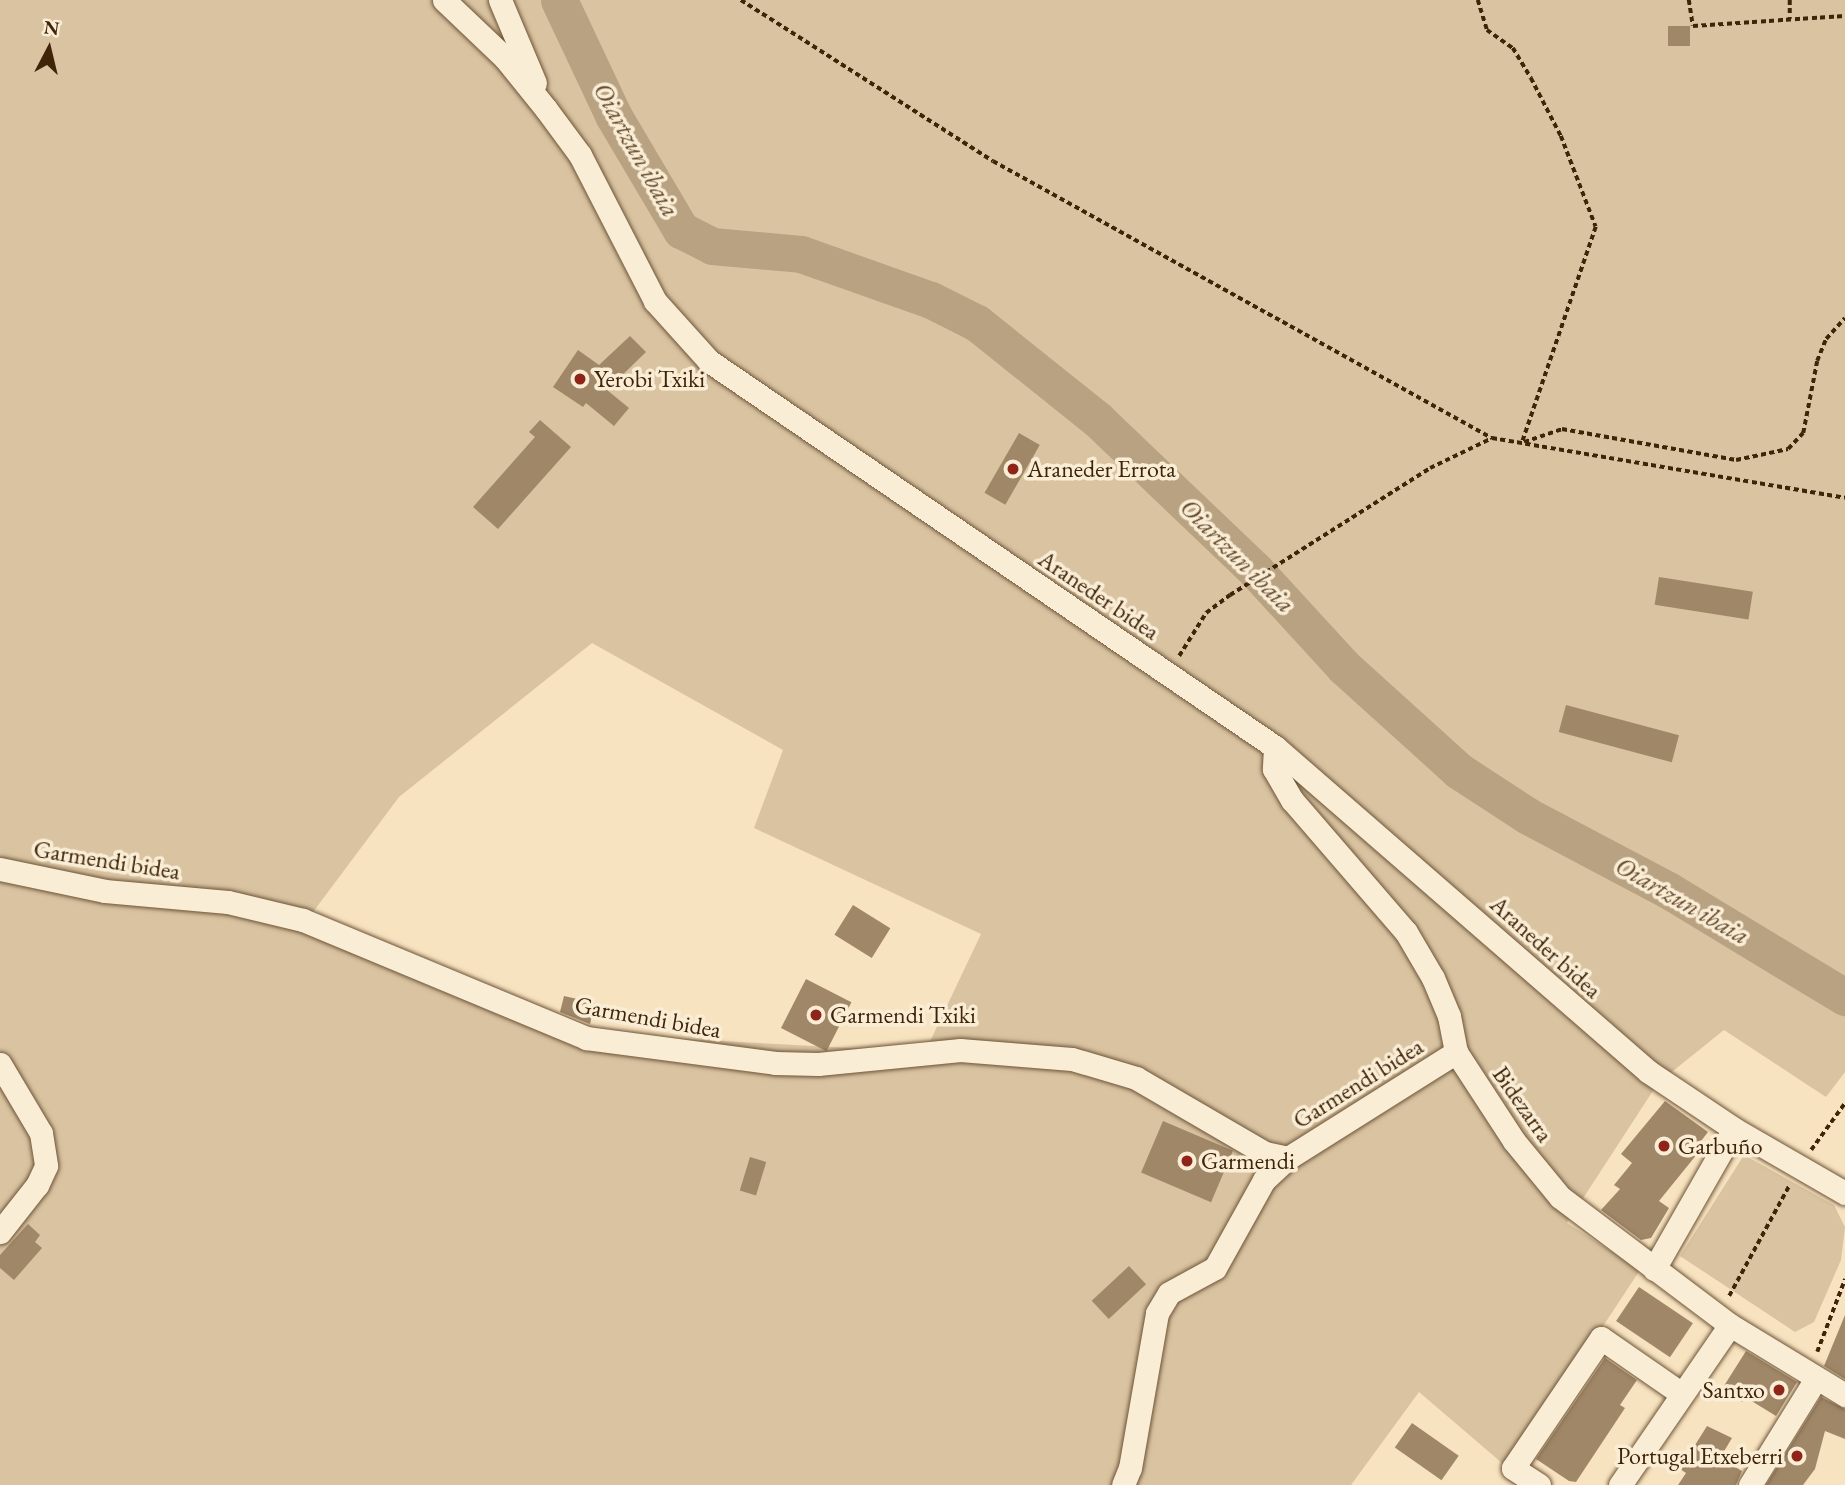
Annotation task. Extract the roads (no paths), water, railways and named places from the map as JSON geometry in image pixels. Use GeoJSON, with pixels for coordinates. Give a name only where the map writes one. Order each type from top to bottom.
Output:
{"type":"FeatureCollection","features":[{"type":"Feature","properties":{"kind":"street","name":"Araneder bidea"},"geometry":{"type":"LineString","coordinates":[[444,0],[505,58],[546,108],[580,155],[655,301],[709,360],[1275,747],[1320,782],[1608,1037],[1796,1173],[1845,1193]]}},
{"type":"Feature","properties":{"kind":"street"},"geometry":{"type":"LineString","coordinates":[[500,0],[546,108]]}},
{"type":"Feature","properties":{"kind":"street","name":"Bidezarra"},"geometry":{"type":"LineString","coordinates":[[1275,747],[1274,769],[1292,800],[1406,932],[1433,978],[1449,1016],[1456,1052],[1514,1141],[1560,1197],[1724,1321],[1815,1380],[1845,1395]]}},
{"type":"Feature","properties":{"kind":"street","name":"Garmendi bidea"},"geometry":{"type":"LineString","coordinates":[[0,869],[105,891],[228,902],[303,920],[586,1038],[775,1063],[818,1064],[960,1050],[1072,1059],[1136,1078],[1265,1153],[1288,1158]]}},
{"type":"Feature","properties":{"kind":"street","name":"Garmendi bidea"},"geometry":{"type":"LineString","coordinates":[[1123,1485],[1130,1468],[1157,1313],[1169,1293],[1215,1268],[1264,1180],[1288,1158],[1456,1052]]}},
{"type":"Feature","properties":{"kind":"street"},"geometry":{"type":"LineString","coordinates":[[0,1064],[41,1133],[46,1166],[37,1185],[0,1231]]}},
{"type":"Feature","properties":{"kind":"street"},"geometry":{"type":"LineString","coordinates":[[1654,1269],[1734,1129]]}},
{"type":"Feature","properties":{"kind":"street","name":"Araneder bidea"},"geometry":{"type":"LineString","coordinates":[[1796,1173],[1845,1182]]}},
{"type":"Feature","properties":{"kind":"street"},"geometry":{"type":"LineString","coordinates":[[1620,1485],[1682,1395],[1724,1321]]}},
{"type":"Feature","properties":{"kind":"street"},"geometry":{"type":"LineString","coordinates":[[1539,1485],[1513,1468],[1601,1338],[1682,1395]]}},
{"type":"Feature","properties":{"kind":"street"},"geometry":{"type":"LineString","coordinates":[[1750,1485],[1815,1380]]}},
{"type":"Feature","properties":{"kind":"waterway","name":"Oiartzun ibaia"},"geometry":{"type":"LineString","coordinates":[[559,0],[613,115],[681,230],[712,246],[801,254],[931,300],[977,323],[1097,419],[1256,571],[1344,667],[1459,771],[1528,816],[1668,890],[1845,997]]}},
{"type":"Feature","properties":{"kind":"place","name":"Yerobi Txiki"},"geometry":{"type":"Point","coordinates":[580,379]}},
{"type":"Feature","properties":{"kind":"place","name":"Araneder Errota"},"geometry":{"type":"Point","coordinates":[1013,469]}},
{"type":"Feature","properties":{"kind":"place","name":"Garmendi Txiki"},"geometry":{"type":"Point","coordinates":[816,1015]}},
{"type":"Feature","properties":{"kind":"place","name":"Garbuño"},"geometry":{"type":"Point","coordinates":[1664,1146]}},
{"type":"Feature","properties":{"kind":"place","name":"Garmendi"},"geometry":{"type":"Point","coordinates":[1187,1161]}},
{"type":"Feature","properties":{"kind":"place","name":"Santxo"},"geometry":{"type":"Point","coordinates":[1779,1390]}},
{"type":"Feature","properties":{"kind":"place","name":"Portugal Etxeberri"},"geometry":{"type":"Point","coordinates":[1797,1456]}}]}
